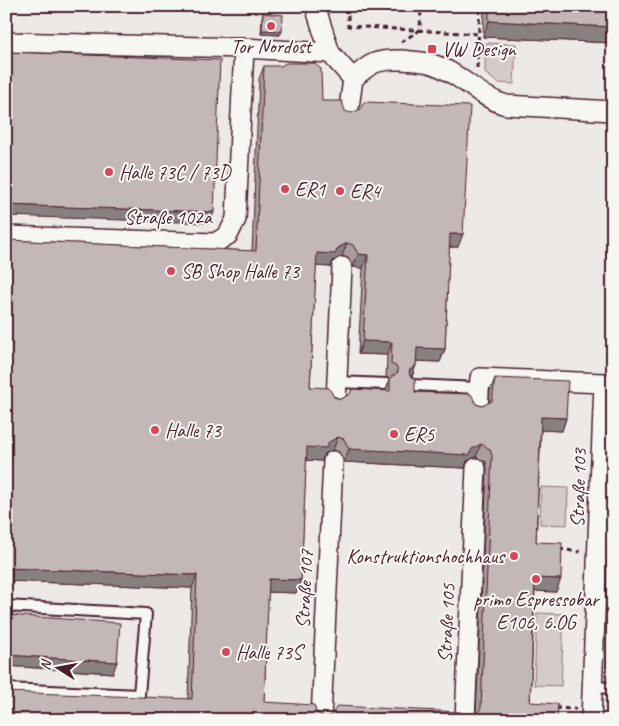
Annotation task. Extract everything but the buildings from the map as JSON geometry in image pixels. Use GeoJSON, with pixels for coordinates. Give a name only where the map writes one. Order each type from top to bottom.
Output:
{"type":"FeatureCollection","features":[{"type":"Feature","properties":{"kind":"street"},"geometry":{"type":"LineString","coordinates":[[314,6],[330,54],[353,79]]}},
{"type":"Feature","properties":{"kind":"street"},"geometry":{"type":"LineString","coordinates":[[6,42],[244,48],[330,54]]}},
{"type":"Feature","properties":{"kind":"street","name":"Straße 102a"},"geometry":{"type":"LineString","coordinates":[[6,236],[215,244],[228,235],[236,219],[244,48]]}},
{"type":"Feature","properties":{"kind":"street"},"geometry":{"type":"LineString","coordinates":[[348,115],[353,79],[369,63],[392,60],[432,64],[493,101],[515,106],[613,111]]}},
{"type":"Feature","properties":{"kind":"street"},"geometry":{"type":"LineString","coordinates":[[336,401],[342,267]]}},
{"type":"Feature","properties":{"kind":"street"},"geometry":{"type":"LineString","coordinates":[[478,408],[480,383]]}},
{"type":"Feature","properties":{"kind":"street","name":"Straße 103"},"geometry":{"type":"LineString","coordinates":[[480,383],[604,383],[608,432],[598,554],[591,715]]}},
{"type":"Feature","properties":{"kind":"street","name":"Straße 107"},"geometry":{"type":"LineString","coordinates":[[321,719],[333,461]]}},
{"type":"Feature","properties":{"kind":"street","name":"Straße 105"},"geometry":{"type":"LineString","coordinates":[[465,720],[476,468]]}},
{"type":"Feature","properties":{"kind":"lane"},"geometry":{"type":"LineString","coordinates":[[337,382],[386,384]]}},
{"type":"Feature","properties":{"kind":"lane"},"geometry":{"type":"LineString","coordinates":[[411,385],[480,383]]}},
{"type":"Feature","properties":{"kind":"lane"},"geometry":{"type":"LineString","coordinates":[[6,606],[146,614],[139,695],[6,688]]}},
{"type":"Feature","properties":{"kind":"lane"},"geometry":{"type":"LineString","coordinates":[[593,687],[613,688]]}},
{"type":"Feature","properties":{"kind":"path"},"geometry":{"type":"LineString","coordinates":[[348,6],[348,26],[478,34]]}},
{"type":"Feature","properties":{"kind":"path"},"geometry":{"type":"LineString","coordinates":[[476,90],[480,6]]}},
{"type":"Feature","properties":{"kind":"path"},"geometry":{"type":"LineString","coordinates":[[551,548],[598,554]]}},
{"type":"Feature","properties":{"kind":"path"},"geometry":{"type":"LineString","coordinates":[[552,708],[591,715]]}},
{"type":"Feature","properties":{"kind":"shaded area"},"geometry":{"type":"Polygon","coordinates":[[[485,43],[516,44],[514,84],[498,83],[485,73],[485,43]]]}},
{"type":"Feature","properties":{"kind":"shaded area"},"geometry":{"type":"Polygon","coordinates":[[[541,487],[568,488],[567,525],[540,524],[541,487]]]}},
{"type":"Feature","properties":{"kind":"shaded area"},"geometry":{"type":"Polygon","coordinates":[[[602,596],[613,596],[613,624],[601,624],[602,596]]]}},
{"type":"Feature","properties":{"kind":"shaded area"},"geometry":{"type":"Polygon","coordinates":[[[537,613],[564,614],[561,686],[534,685],[537,613]]]}},
{"type":"Feature","properties":{"kind":"place","name":"Tor Nordost"},"geometry":{"type":"Point","coordinates":[271,26]}},
{"type":"Feature","properties":{"kind":"place","name":"VW Design"},"geometry":{"type":"Point","coordinates":[432,49]}},
{"type":"Feature","properties":{"kind":"place","name":"Halle 73C / 73D"},"geometry":{"type":"Point","coordinates":[109,172]}},
{"type":"Feature","properties":{"kind":"place","name":"ER1"},"geometry":{"type":"Point","coordinates":[285,189]}},
{"type":"Feature","properties":{"kind":"place","name":"ER4"},"geometry":{"type":"Point","coordinates":[340,191]}},
{"type":"Feature","properties":{"kind":"place","name":"SB Shop Halle 73"},"geometry":{"type":"Point","coordinates":[171,271]}},
{"type":"Feature","properties":{"kind":"place","name":"Halle 73"},"geometry":{"type":"Point","coordinates":[155,430]}},
{"type":"Feature","properties":{"kind":"place","name":"ER5"},"geometry":{"type":"Point","coordinates":[394,434]}},
{"type":"Feature","properties":{"kind":"place","name":"Konstruktionshochhaus"},"geometry":{"type":"Point","coordinates":[514,556]}},
{"type":"Feature","properties":{"kind":"place","name":"primo Espressobar E106, 6.OG"},"geometry":{"type":"Point","coordinates":[536,579]}},
{"type":"Feature","properties":{"kind":"place","name":"Halle 73S"},"geometry":{"type":"Point","coordinates":[226,652]}}]}
